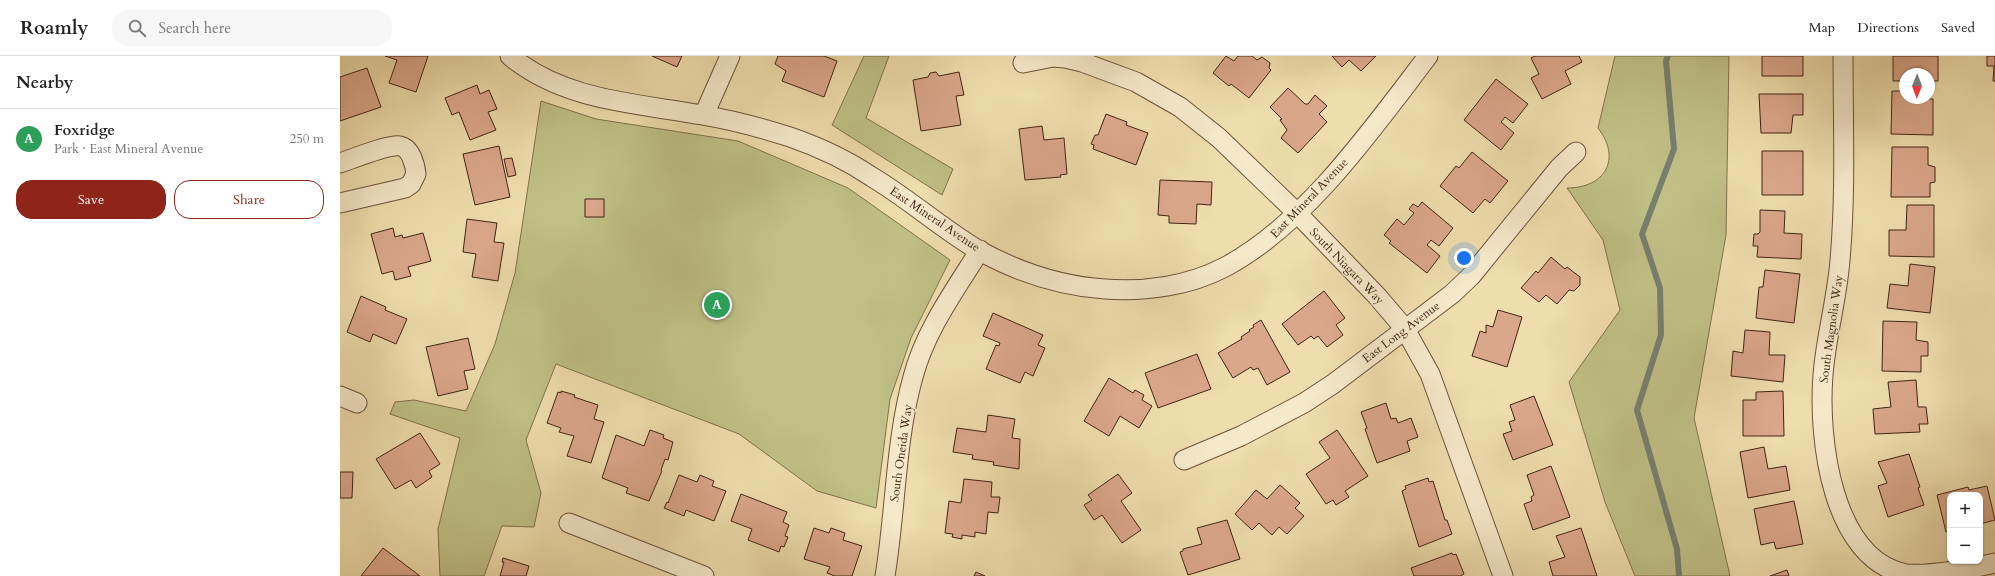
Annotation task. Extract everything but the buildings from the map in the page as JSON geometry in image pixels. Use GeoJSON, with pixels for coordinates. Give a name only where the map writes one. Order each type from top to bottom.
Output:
{"type":"FeatureCollection","features":[{"type":"Feature","properties":{"kind":"street","name":"East Mineral Avenue"},"geometry":{"type":"LineString","coordinates":[[510,56],[519,64],[552,82],[584,94],[615,101],[704,115],[778,133],[828,152],[873,177],[954,234],[980,250],[1022,270],[1070,284],[1094,289],[1122,290],[1149,289],[1198,278],[1223,268],[1268,239],[1296,214],[1349,156],[1428,56]]}},
{"type":"Feature","properties":{"kind":"street"},"geometry":{"type":"LineString","coordinates":[[704,115],[730,56]]}},
{"type":"Feature","properties":{"kind":"street","name":"South Magnolia Way"},"geometry":{"type":"LineString","coordinates":[[1843,56],[1843,216],[1838,290],[1822,374],[1822,415],[1834,495],[1847,527],[1860,545],[1878,563],[1891,570],[1906,574],[1947,573],[1995,562]]}},
{"type":"Feature","properties":{"kind":"street","name":"South Niagara Way"},"geometry":{"type":"LineString","coordinates":[[1023,63],[1054,57],[1076,60],[1106,69],[1159,94],[1180,107],[1219,138],[1377,296],[1405,329],[1421,356],[1439,396],[1503,576]]}},
{"type":"Feature","properties":{"kind":"street"},"geometry":{"type":"LineString","coordinates":[[340,163],[383,149],[400,146],[411,156],[416,174],[411,184],[405,188],[340,203]]}},
{"type":"Feature","properties":{"kind":"street","name":"East Long Avenue"},"geometry":{"type":"LineString","coordinates":[[1184,460],[1241,436],[1304,403],[1452,294],[1471,276],[1559,168],[1576,152]]}},
{"type":"Feature","properties":{"kind":"street","name":"South Oneida Way"},"geometry":{"type":"LineString","coordinates":[[885,576],[902,431],[913,376],[931,332],[945,306],[980,250]]}},
{"type":"Feature","properties":{"kind":"street"},"geometry":{"type":"LineString","coordinates":[[569,523],[704,576]]}},
{"type":"Feature","properties":{"kind":"green space"},"geometry":{"type":"Polygon","coordinates":[[[864,56],[889,56],[866,118],[953,169],[942,195],[832,125],[864,56]]]}},
{"type":"Feature","properties":{"kind":"green space"},"geometry":{"type":"Polygon","coordinates":[[[1615,56],[1729,56],[1726,235],[1694,418],[1730,576],[1635,576],[1605,502],[1569,382],[1620,310],[1603,240],[1567,188],[1580,187],[1591,183],[1600,177],[1606,170],[1609,161],[1609,150],[1605,139],[1598,128],[1615,56]]]}},
{"type":"Feature","properties":{"kind":"green space"},"geometry":{"type":"Polygon","coordinates":[[[541,101],[596,119],[738,141],[848,188],[950,260],[911,338],[890,399],[876,508],[817,491],[739,434],[556,364],[526,440],[541,493],[534,527],[502,526],[484,576],[440,576],[438,529],[460,438],[390,414],[395,402],[414,400],[466,411],[495,344],[515,273],[541,101]]]}},
{"type":"Feature","properties":{"kind":"waterway"},"geometry":{"type":"LineString","coordinates":[[1668,56],[1666,61],[1674,149],[1642,234],[1660,288],[1661,335],[1637,410],[1677,549],[1679,576]]}},
{"type":"Feature","properties":{"kind":"place","name":"Foxridge"},"geometry":{"type":"Point","coordinates":[717,305]}}]}
